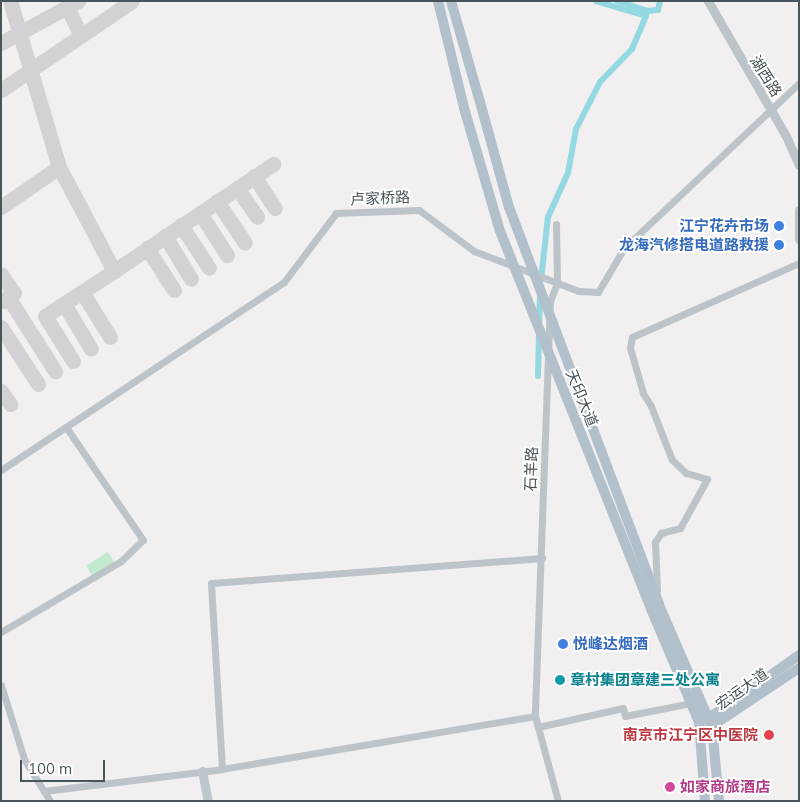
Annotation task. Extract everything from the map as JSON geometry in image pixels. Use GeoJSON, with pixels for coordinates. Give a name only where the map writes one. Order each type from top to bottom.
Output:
{"type":"FeatureCollection","features":[{"type":"Feature","properties":{"kind":"main road","name":"天印大道"},"geometry":{"type":"LineString","coordinates":[[438,1],[464,108],[500,231],[655,607],[711,722],[720,801]]}},
{"type":"Feature","properties":{"kind":"main road","name":"天印大道"},"geometry":{"type":"LineString","coordinates":[[451,1],[509,207],[700,727],[705,801]]}},
{"type":"Feature","properties":{"kind":"main road","name":"宏运大道"},"geometry":{"type":"LineString","coordinates":[[711,722],[799,655]]}},
{"type":"Feature","properties":{"kind":"main road","name":"宏运大道"},"geometry":{"type":"LineString","coordinates":[[700,727],[799,668]]}},
{"type":"Feature","properties":{"kind":"main road"},"geometry":{"type":"LineString","coordinates":[[202,771],[208,801]]}},
{"type":"Feature","properties":{"kind":"street","name":"湖西路"},"geometry":{"type":"LineString","coordinates":[[708,1],[772,112],[799,165]]}},
{"type":"Feature","properties":{"kind":"street","name":"卢家桥路"},"geometry":{"type":"LineString","coordinates":[[1,470],[284,282],[336,213],[419,210],[474,251],[579,291],[598,292],[624,248],[772,112],[799,83]]}},
{"type":"Feature","properties":{"kind":"street"},"geometry":{"type":"LineString","coordinates":[[799,210],[799,239]]}},
{"type":"Feature","properties":{"kind":"street","name":"石羊路"},"geometry":{"type":"LineString","coordinates":[[556,224],[557,283],[550,301],[535,716],[558,801]]}},
{"type":"Feature","properties":{"kind":"street"},"geometry":{"type":"LineString","coordinates":[[655,607],[655,542],[661,533],[680,528],[707,479],[686,472],[672,460],[651,406],[643,394],[630,348],[632,337],[799,263]]}},
{"type":"Feature","properties":{"kind":"street"},"geometry":{"type":"LineString","coordinates":[[1,632],[121,561],[143,540],[66,427]]}},
{"type":"Feature","properties":{"kind":"street"},"geometry":{"type":"LineString","coordinates":[[222,769],[211,582],[542,558]]}},
{"type":"Feature","properties":{"kind":"street"},"geometry":{"type":"LineString","coordinates":[[1,685],[24,759],[50,801]]}},
{"type":"Feature","properties":{"kind":"street"},"geometry":{"type":"LineString","coordinates":[[538,727],[623,708],[625,716],[691,702]]}},
{"type":"Feature","properties":{"kind":"street"},"geometry":{"type":"LineString","coordinates":[[44,791],[222,769],[535,716]]}},
{"type":"Feature","properties":{"kind":"green space"},"geometry":{"type":"Polygon","coordinates":[[[108,552],[116,565],[94,578],[86,566],[108,552]]]}},
{"type":"Feature","properties":{"kind":"waterway"},"geometry":{"type":"LineString","coordinates":[[541,280],[548,217],[568,173],[576,129],[600,82],[632,49],[646,16],[596,1]]}},
{"type":"Feature","properties":{"kind":"waterway"},"geometry":{"type":"LineString","coordinates":[[617,1],[647,11],[658,10],[660,1]]}},
{"type":"Feature","properties":{"kind":"waterway"},"geometry":{"type":"LineString","coordinates":[[539,325],[540,295]]}},
{"type":"Feature","properties":{"kind":"waterway"},"geometry":{"type":"LineString","coordinates":[[538,376],[539,335]]}},
{"type":"Feature","properties":{"kind":"taxiway"},"geometry":{"type":"LineString","coordinates":[[1,207],[59,167],[10,1]]}},
{"type":"Feature","properties":{"kind":"taxiway"},"geometry":{"type":"LineString","coordinates":[[1,43],[78,1]]}},
{"type":"Feature","properties":{"kind":"taxiway"},"geometry":{"type":"LineString","coordinates":[[1,90],[132,1]]}},
{"type":"Feature","properties":{"kind":"taxiway"},"geometry":{"type":"LineString","coordinates":[[67,7],[81,36]]}},
{"type":"Feature","properties":{"kind":"taxiway"},"geometry":{"type":"LineString","coordinates":[[114,271],[273,164]]}},
{"type":"Feature","properties":{"kind":"taxiway"},"geometry":{"type":"LineString","coordinates":[[59,167],[114,271],[45,316],[73,361]]}},
{"type":"Feature","properties":{"kind":"taxiway"},"geometry":{"type":"LineString","coordinates":[[254,176],[275,208]]}},
{"type":"Feature","properties":{"kind":"taxiway"},"geometry":{"type":"LineString","coordinates":[[237,188],[257,217]]}},
{"type":"Feature","properties":{"kind":"taxiway"},"geometry":{"type":"LineString","coordinates":[[217,201],[245,243]]}},
{"type":"Feature","properties":{"kind":"taxiway"},"geometry":{"type":"LineString","coordinates":[[200,213],[227,255]]}},
{"type":"Feature","properties":{"kind":"taxiway"},"geometry":{"type":"LineString","coordinates":[[181,225],[209,268]]}},
{"type":"Feature","properties":{"kind":"taxiway"},"geometry":{"type":"LineString","coordinates":[[165,236],[191,279]]}},
{"type":"Feature","properties":{"kind":"taxiway"},"geometry":{"type":"LineString","coordinates":[[147,248],[174,290]]}},
{"type":"Feature","properties":{"kind":"taxiway"},"geometry":{"type":"LineString","coordinates":[[1,274],[14,293],[4,301]]}},
{"type":"Feature","properties":{"kind":"taxiway"},"geometry":{"type":"LineString","coordinates":[[82,292],[110,337]]}},
{"type":"Feature","properties":{"kind":"taxiway"},"geometry":{"type":"LineString","coordinates":[[8,297],[55,371]]}},
{"type":"Feature","properties":{"kind":"taxiway"},"geometry":{"type":"LineString","coordinates":[[64,304],[91,349]]}},
{"type":"Feature","properties":{"kind":"taxiway"},"geometry":{"type":"LineString","coordinates":[[1,327],[38,384]]}},
{"type":"Feature","properties":{"kind":"taxiway"},"geometry":{"type":"LineString","coordinates":[[1,391],[10,404]]}},
{"type":"Feature","properties":{"kind":"place","name":"江宁花卉市场"},"geometry":{"type":"Point","coordinates":[779,226]}},
{"type":"Feature","properties":{"kind":"place","name":"龙海汽修搭电道路救援"},"geometry":{"type":"Point","coordinates":[779,245]}},
{"type":"Feature","properties":{"kind":"place","name":"悦峰达烟酒"},"geometry":{"type":"Point","coordinates":[563,644]}},
{"type":"Feature","properties":{"kind":"place","name":"章村集团章建三处公寓"},"geometry":{"type":"Point","coordinates":[560,680]}},
{"type":"Feature","properties":{"kind":"place","name":"南京市江宁区中医院"},"geometry":{"type":"Point","coordinates":[769,735]}},
{"type":"Feature","properties":{"kind":"place","name":"如家商旅酒店"},"geometry":{"type":"Point","coordinates":[670,787]}}]}
